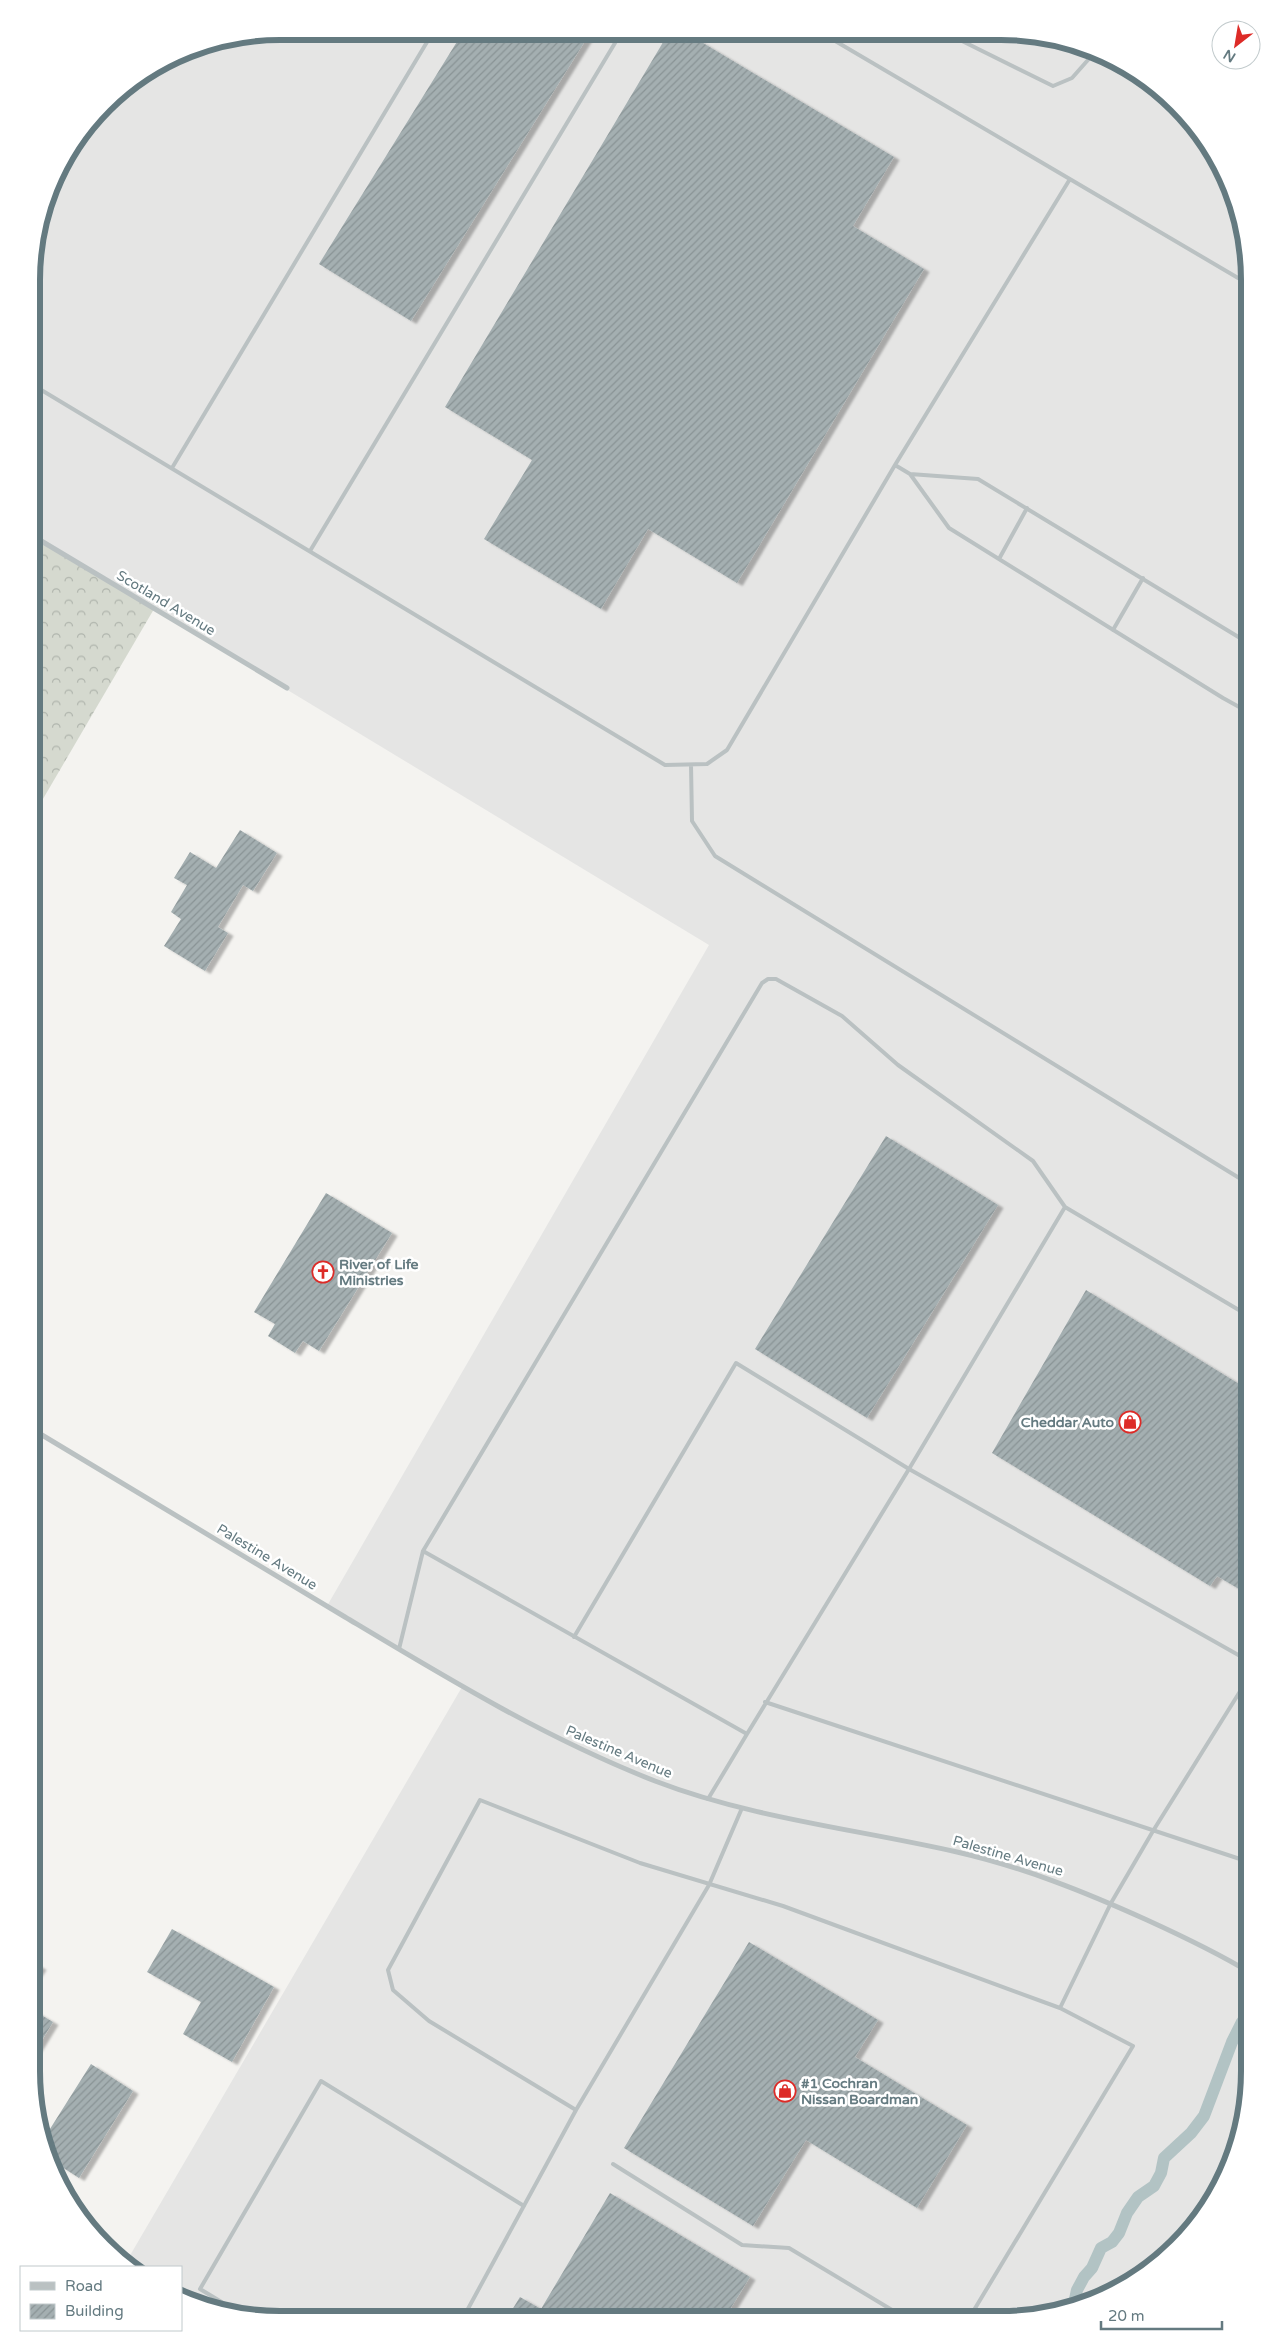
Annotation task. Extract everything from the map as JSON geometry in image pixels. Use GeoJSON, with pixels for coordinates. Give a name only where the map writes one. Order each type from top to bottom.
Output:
{"type":"FeatureCollection","features":[{"type":"Feature","properties":{"kind":"street","name":"Scotland Avenue"},"geometry":{"type":"LineString","coordinates":[[40,540],[287,688]]}},
{"type":"Feature","properties":{"kind":"street","name":"Palestine Avenue"},"geometry":{"type":"LineString","coordinates":[[40,1434],[462,1687],[550,1734],[654,1780],[708,1799],[742,1808],[958,1852],[1025,1870],[1079,1889],[1111,1903],[1215,1951],[1241,1967]]}},
{"type":"Feature","properties":{"kind":"lane"},"geometry":{"type":"LineString","coordinates":[[172,468],[428,40]]}},
{"type":"Feature","properties":{"kind":"lane"},"geometry":{"type":"LineString","coordinates":[[310,551],[617,40]]}},
{"type":"Feature","properties":{"kind":"lane"},"geometry":{"type":"LineString","coordinates":[[834,40],[1241,280]]}},
{"type":"Feature","properties":{"kind":"lane"},"geometry":{"type":"LineString","coordinates":[[960,40],[1053,86],[1072,78],[1090,57]]}},
{"type":"Feature","properties":{"kind":"lane"},"geometry":{"type":"LineString","coordinates":[[40,389],[665,765],[707,764],[727,750],[895,465],[1070,179]]}},
{"type":"Feature","properties":{"kind":"lane"},"geometry":{"type":"LineString","coordinates":[[895,465],[910,474],[949,528],[1241,708]]}},
{"type":"Feature","properties":{"kind":"lane"},"geometry":{"type":"LineString","coordinates":[[910,474],[978,479],[1241,638]]}},
{"type":"Feature","properties":{"kind":"lane"},"geometry":{"type":"LineString","coordinates":[[999,559],[1027,508]]}},
{"type":"Feature","properties":{"kind":"lane"},"geometry":{"type":"LineString","coordinates":[[1113,630],[1143,578]]}},
{"type":"Feature","properties":{"kind":"lane"},"geometry":{"type":"LineString","coordinates":[[691,765],[692,821],[715,856],[1241,1178]]}},
{"type":"Feature","properties":{"kind":"lane"},"geometry":{"type":"LineString","coordinates":[[399,1649],[423,1551],[757,992],[768,978],[776,979],[842,1016],[898,1065],[1033,1161],[1065,1207],[1241,1311]]}},
{"type":"Feature","properties":{"kind":"lane"},"geometry":{"type":"LineString","coordinates":[[708,1799],[765,1702],[909,1469],[1065,1207]]}},
{"type":"Feature","properties":{"kind":"lane"},"geometry":{"type":"LineString","coordinates":[[574,1637],[736,1363],[909,1469],[1241,1656]]}},
{"type":"Feature","properties":{"kind":"lane"},"geometry":{"type":"LineString","coordinates":[[423,1551],[747,1734]]}},
{"type":"Feature","properties":{"kind":"lane"},"geometry":{"type":"LineString","coordinates":[[1060,2008],[1111,1903],[1153,1830],[1241,1690]]}},
{"type":"Feature","properties":{"kind":"lane"},"geometry":{"type":"LineString","coordinates":[[765,1702],[1241,1859]]}},
{"type":"Feature","properties":{"kind":"lane"},"geometry":{"type":"LineString","coordinates":[[576,2110],[436,2025],[393,1990],[388,1970],[480,1800],[640,1863],[783,1906],[1060,2008],[1133,2046],[973,2311]]}},
{"type":"Feature","properties":{"kind":"lane"},"geometry":{"type":"LineString","coordinates":[[467,2311],[576,2110],[709,1885],[742,1808]]}},
{"type":"Feature","properties":{"kind":"lane"},"geometry":{"type":"LineString","coordinates":[[226,2305],[200,2289],[321,2081],[524,2206]]}},
{"type":"Feature","properties":{"kind":"lane"},"geometry":{"type":"LineString","coordinates":[[613,2164],[742,2244],[789,2248],[892,2311]]}},
{"type":"Feature","properties":{"kind":"shaded area"},"geometry":{"type":"Polygon","coordinates":[[[280,40],[1001,40],[1032,42],[1063,48],[1093,58],[1134,80],[1171,110],[1201,147],[1223,188],[1236,233],[1241,280],[1241,2071],[1239,2102],[1233,2133],[1223,2163],[1209,2191],[1171,2241],[1134,2271],[1093,2293],[1063,2303],[1032,2309],[1001,2311],[280,2311],[233,2306],[188,2293],[182,2290],[182,2266],[140,2266],[129,2257],[462,1687],[327,1606],[709,945],[40,540],[40,280],[42,249],[48,218],[58,188],[80,147],[110,110],[147,80],[188,58],[218,48],[249,42],[280,40]]]}},
{"type":"Feature","properties":{"kind":"green space"},"geometry":{"type":"Polygon","coordinates":[[[40,540],[154,609],[40,804],[40,540]]]}},
{"type":"Feature","properties":{"kind":"building"},"geometry":{"type":"Polygon","coordinates":[[[458,40],[586,40],[411,321],[319,264],[458,40]]]}},
{"type":"Feature","properties":{"kind":"building"},"geometry":{"type":"Polygon","coordinates":[[[664,40],[698,40],[894,157],[853,226],[924,269],[737,583],[648,529],[601,609],[484,539],[532,460],[445,407],[664,40]]]}},
{"type":"Feature","properties":{"kind":"building"},"geometry":{"type":"Polygon","coordinates":[[[240,830],[277,853],[253,891],[243,885],[218,927],[228,933],[205,971],[164,946],[181,919],[171,912],[187,885],[174,878],[190,852],[216,868],[240,830]]]}},
{"type":"Feature","properties":{"kind":"building"},"geometry":{"type":"Polygon","coordinates":[[[886,1136],[998,1205],[867,1418],[755,1349],[886,1136]]]}},
{"type":"Feature","properties":{"kind":"building","name":"River of Life Ministries"},"geometry":{"type":"Polygon","coordinates":[[[326,1193],[392,1233],[319,1351],[303,1341],[295,1353],[268,1336],[275,1324],[254,1312],[326,1193]]]}},
{"type":"Feature","properties":{"kind":"building","name":"Cheddar Auto"},"geometry":{"type":"Polygon","coordinates":[[[1086,1290],[1241,1385],[1241,1590],[1217,1576],[1210,1586],[992,1453],[1086,1290]]]}},
{"type":"Feature","properties":{"kind":"building"},"geometry":{"type":"Polygon","coordinates":[[[172,1929],[274,1987],[232,2062],[183,2034],[201,2002],[147,1972],[172,1929]]]}},
{"type":"Feature","properties":{"kind":"building","name":"#1 Cochran Nissan Boardman"},"geometry":{"type":"Polygon","coordinates":[[[749,1942],[878,2020],[855,2057],[967,2125],[917,2208],[806,2140],[753,2226],[624,2148],[749,1942]]]}},
{"type":"Feature","properties":{"kind":"building"},"geometry":{"type":"Polygon","coordinates":[[[40,2014],[53,2022],[40,2043],[40,2014]]]}},
{"type":"Feature","properties":{"kind":"building"},"geometry":{"type":"Polygon","coordinates":[[[91,2064],[133,2091],[79,2178],[59,2165],[48,2132],[91,2064]]]}},
{"type":"Feature","properties":{"kind":"building"},"geometry":{"type":"Polygon","coordinates":[[[610,2193],[750,2277],[729,2311],[511,2311],[520,2297],[541,2309],[610,2193]]]}},
{"type":"Feature","properties":{"kind":"waterway"},"geometry":{"type":"LineString","coordinates":[[1075,2299],[1077,2290],[1084,2277],[1092,2268],[1101,2248],[1112,2242],[1119,2233],[1127,2213],[1138,2197],[1154,2186],[1161,2173],[1164,2158],[1191,2133],[1204,2116],[1232,2042],[1241,2024]]}},
{"type":"Feature","properties":{"kind":"place","name":"River of Life Ministries"},"geometry":{"type":"Point","coordinates":[323,1272]}},
{"type":"Feature","properties":{"kind":"place","name":"Cheddar Auto"},"geometry":{"type":"Point","coordinates":[1130,1422]}},
{"type":"Feature","properties":{"kind":"place","name":"#1 Cochran Nissan Boardman"},"geometry":{"type":"Point","coordinates":[785,2091]}}]}
